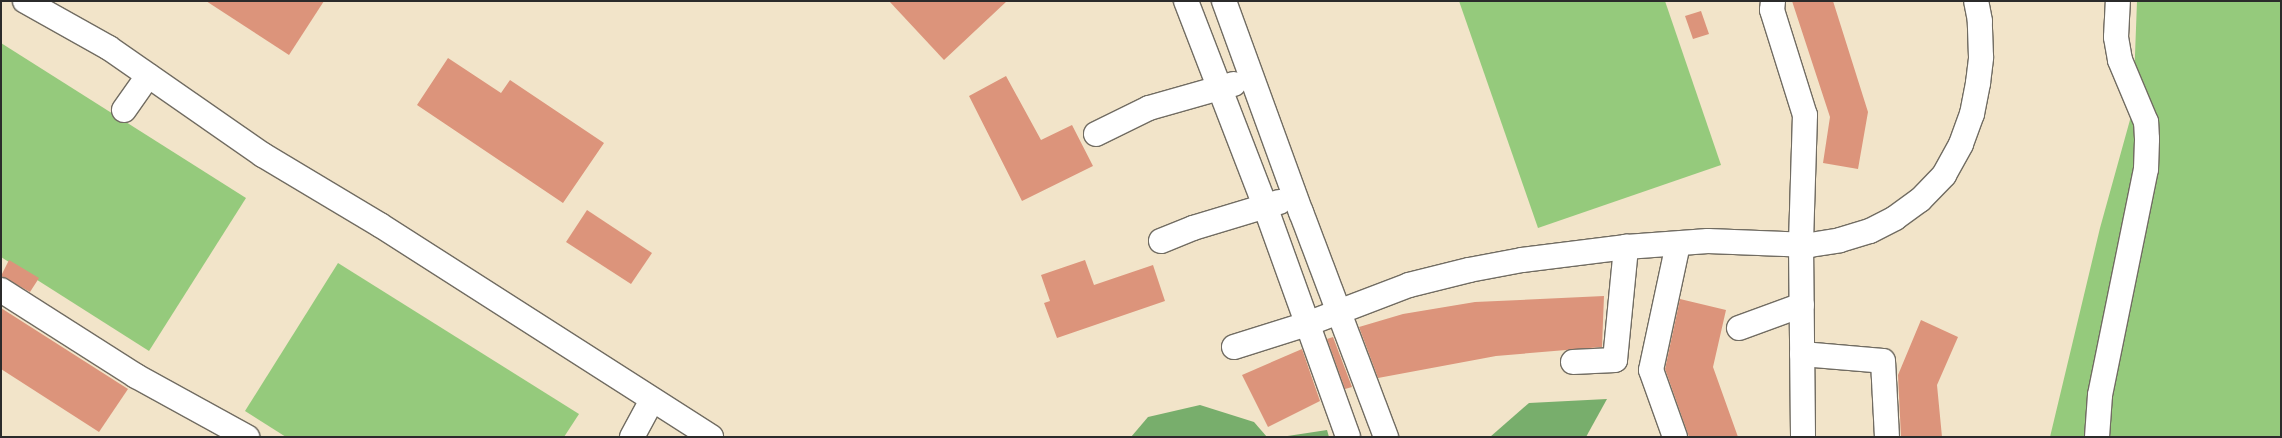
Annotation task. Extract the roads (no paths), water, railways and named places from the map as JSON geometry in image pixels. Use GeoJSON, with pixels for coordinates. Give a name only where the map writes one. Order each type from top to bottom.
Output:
{"type":"FeatureCollection","features":[{"type":"Feature","properties":{"kind":"lane"},"geometry":{"type":"LineString","coordinates":[[25,1],[109,48],[263,155],[380,225],[711,437]]}},
{"type":"Feature","properties":{"kind":"lane"},"geometry":{"type":"LineString","coordinates":[[1186,1],[1265,206],[1348,437]]}},
{"type":"Feature","properties":{"kind":"lane"},"geometry":{"type":"LineString","coordinates":[[1224,1],[1386,437]]}},
{"type":"Feature","properties":{"kind":"lane"},"geometry":{"type":"LineString","coordinates":[[1773,1],[1772,10],[1805,115],[1801,244],[1803,437]]}},
{"type":"Feature","properties":{"kind":"lane"},"geometry":{"type":"LineString","coordinates":[[1234,347],[1307,324],[1409,285],[1469,270],[1522,260],[1626,247],[1708,241],[1801,244],[1840,240],[1870,231],[1895,218],[1916,203],[1944,174],[1960,144],[1972,114],[1981,57],[1980,21],[1976,1]]}},
{"type":"Feature","properties":{"kind":"lane"},"geometry":{"type":"LineString","coordinates":[[2097,437],[2100,395],[2146,169],[2146,122],[2120,60],[2116,37],[2118,1]]}},
{"type":"Feature","properties":{"kind":"lane"},"geometry":{"type":"LineString","coordinates":[[124,110],[148,76]]}},
{"type":"Feature","properties":{"kind":"lane"},"geometry":{"type":"LineString","coordinates":[[1096,134],[1149,108],[1253,79]]}},
{"type":"Feature","properties":{"kind":"lane"},"geometry":{"type":"LineString","coordinates":[[1161,241],[1193,228],[1296,198]]}},
{"type":"Feature","properties":{"kind":"lane"},"geometry":{"type":"LineString","coordinates":[[1675,437],[1651,370],[1678,244]]}},
{"type":"Feature","properties":{"kind":"lane"},"geometry":{"type":"LineString","coordinates":[[1573,362],[1615,360],[1626,247]]}},
{"type":"Feature","properties":{"kind":"lane"},"geometry":{"type":"LineString","coordinates":[[1,290],[136,376],[247,437]]}},
{"type":"Feature","properties":{"kind":"lane"},"geometry":{"type":"LineString","coordinates":[[1739,328],[1802,305]]}},
{"type":"Feature","properties":{"kind":"lane"},"geometry":{"type":"LineString","coordinates":[[1802,354],[1883,361],[1887,437]]}},
{"type":"Feature","properties":{"kind":"lane"},"geometry":{"type":"LineString","coordinates":[[632,437],[652,400]]}}]}
